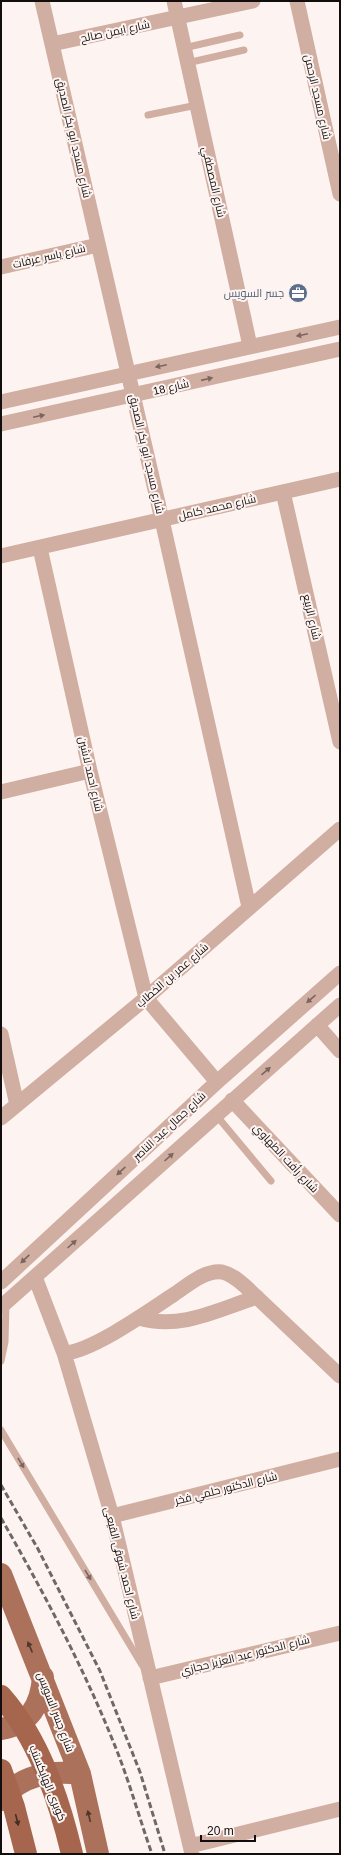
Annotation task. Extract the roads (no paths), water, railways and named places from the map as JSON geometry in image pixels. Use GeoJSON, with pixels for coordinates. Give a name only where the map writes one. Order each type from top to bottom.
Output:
{"type":"FeatureCollection","features":[{"type":"Feature","properties":{"kind":"highway","name":"كوبرى الهايكستب"},"geometry":{"type":"LineString","coordinates":[[1,1696],[32,1741],[48,1777],[65,1826],[72,1854]]}},
{"type":"Feature","properties":{"kind":"highway"},"geometry":{"type":"LineString","coordinates":[[1,1770],[14,1807],[26,1854]]}},
{"type":"Feature","properties":{"kind":"main road","name":"شارع جسر السويس"},"geometry":{"type":"LineString","coordinates":[[1,1574],[43,1677],[80,1774],[98,1854]]}},
{"type":"Feature","properties":{"kind":"main road"},"geometry":{"type":"LineString","coordinates":[[1,1729],[10,1727],[24,1720],[35,1708],[42,1693],[43,1677]]}},
{"type":"Feature","properties":{"kind":"main road"},"geometry":{"type":"LineString","coordinates":[[1,1800],[17,1786],[31,1778],[47,1773],[63,1772],[80,1774]]}},
{"type":"Feature","properties":{"kind":"street","name":"شارع مسجد ابو بكر الصديق"},"geometry":{"type":"LineString","coordinates":[[42,1],[162,520],[249,907]]}},
{"type":"Feature","properties":{"kind":"street"},"geometry":{"type":"LineString","coordinates":[[174,1],[177,18]]}},
{"type":"Feature","properties":{"kind":"street","name":"شارع ايمن صالح"},"geometry":{"type":"LineString","coordinates":[[52,44],[253,1]]}},
{"type":"Feature","properties":{"kind":"street","name":"شارع مسجد الرحمن"},"geometry":{"type":"LineString","coordinates":[[297,1],[340,194]]}},
{"type":"Feature","properties":{"kind":"street","name":"شارع المصطفي"},"geometry":{"type":"LineString","coordinates":[[177,18],[250,346]]}},
{"type":"Feature","properties":{"kind":"street","name":"شارع ياسر عرفات"},"geometry":{"type":"LineString","coordinates":[[1,267],[98,245]]}},
{"type":"Feature","properties":{"kind":"street","name":"شارع 18"},"geometry":{"type":"LineString","coordinates":[[1,402],[340,327]]}},
{"type":"Feature","properties":{"kind":"street","name":"شارع 18"},"geometry":{"type":"LineString","coordinates":[[1,424],[340,349]]}},
{"type":"Feature","properties":{"kind":"street","name":"شارع محمد كامل"},"geometry":{"type":"LineString","coordinates":[[1,556],[340,479]]}},
{"type":"Feature","properties":{"kind":"street","name":"شارع الربيع"},"geometry":{"type":"LineString","coordinates":[[283,492],[340,742]]}},
{"type":"Feature","properties":{"kind":"street","name":"شارع احمد لاشين"},"geometry":{"type":"LineString","coordinates":[[40,548],[90,771],[146,998]]}},
{"type":"Feature","properties":{"kind":"street"},"geometry":{"type":"LineString","coordinates":[[1,792],[90,771]]}},
{"type":"Feature","properties":{"kind":"street","name":"شارع عمر بن الخطاب"},"geometry":{"type":"LineString","coordinates":[[1,1118],[146,998],[340,829]]}},
{"type":"Feature","properties":{"kind":"street","name":"شارع جمال عبد الناصر"},"geometry":{"type":"LineString","coordinates":[[1,1282],[217,1082],[340,973]]}},
{"type":"Feature","properties":{"kind":"street"},"geometry":{"type":"LineString","coordinates":[[146,998],[217,1082]]}},
{"type":"Feature","properties":{"kind":"street","name":"شارع جمال عبد الناصر"},"geometry":{"type":"LineString","coordinates":[[4,1305],[340,1005]]}},
{"type":"Feature","properties":{"kind":"street"},"geometry":{"type":"LineString","coordinates":[[317,1025],[340,1051]]}},
{"type":"Feature","properties":{"kind":"street"},"geometry":{"type":"LineString","coordinates":[[1,1034],[17,1105]]}},
{"type":"Feature","properties":{"kind":"street","name":"شارع رأفت الطهاوي"},"geometry":{"type":"LineString","coordinates":[[232,1100],[340,1215]]}},
{"type":"Feature","properties":{"kind":"street"},"geometry":{"type":"LineString","coordinates":[[64,1353],[79,1350],[139,1318],[208,1274],[221,1272],[235,1277],[340,1376]]}},
{"type":"Feature","properties":{"kind":"street","name":"شارع احمد شوقى القيعى"},"geometry":{"type":"LineString","coordinates":[[35,1277],[64,1353],[112,1516],[191,1850]]}},
{"type":"Feature","properties":{"kind":"street"},"geometry":{"type":"LineString","coordinates":[[139,1318],[159,1322],[180,1322],[257,1297]]}},
{"type":"Feature","properties":{"kind":"street","name":"شارع الدكتور حلمي فخر"},"geometry":{"type":"LineString","coordinates":[[112,1516],[340,1459]]}},
{"type":"Feature","properties":{"kind":"street","name":"شارع الدكتور عبد العزيز حجازي"},"geometry":{"type":"LineString","coordinates":[[150,1678],[340,1633]]}},
{"type":"Feature","properties":{"kind":"street"},"geometry":{"type":"LineString","coordinates":[[191,1850],[340,1809]]}},
{"type":"Feature","properties":{"kind":"lane"},"geometry":{"type":"LineString","coordinates":[[186,56],[240,35]]}},
{"type":"Feature","properties":{"kind":"lane"},"geometry":{"type":"LineString","coordinates":[[186,56],[244,50]]}},
{"type":"Feature","properties":{"kind":"lane"},"geometry":{"type":"LineString","coordinates":[[148,114],[197,105]]}},
{"type":"Feature","properties":{"kind":"lane"},"geometry":{"type":"LineString","coordinates":[[216,1115],[271,1181]]}},
{"type":"Feature","properties":{"kind":"lane"},"geometry":{"type":"LineString","coordinates":[[1,1361],[5,1342],[4,1305]]}},
{"type":"Feature","properties":{"kind":"lane"},"geometry":{"type":"LineString","coordinates":[[1,1430],[150,1678]]}},
{"type":"Feature","properties":{"kind":"railway"},"geometry":{"type":"LineString","coordinates":[[1,1485],[38,1549],[100,1671],[140,1772],[165,1854]]}},
{"type":"Feature","properties":{"kind":"railway"},"geometry":{"type":"LineString","coordinates":[[1,1518],[78,1661],[105,1721],[122,1764],[152,1854]]}},
{"type":"Feature","properties":{"kind":"place","name":"جسر السويس"},"geometry":{"type":"Point","coordinates":[298,293]}}]}
